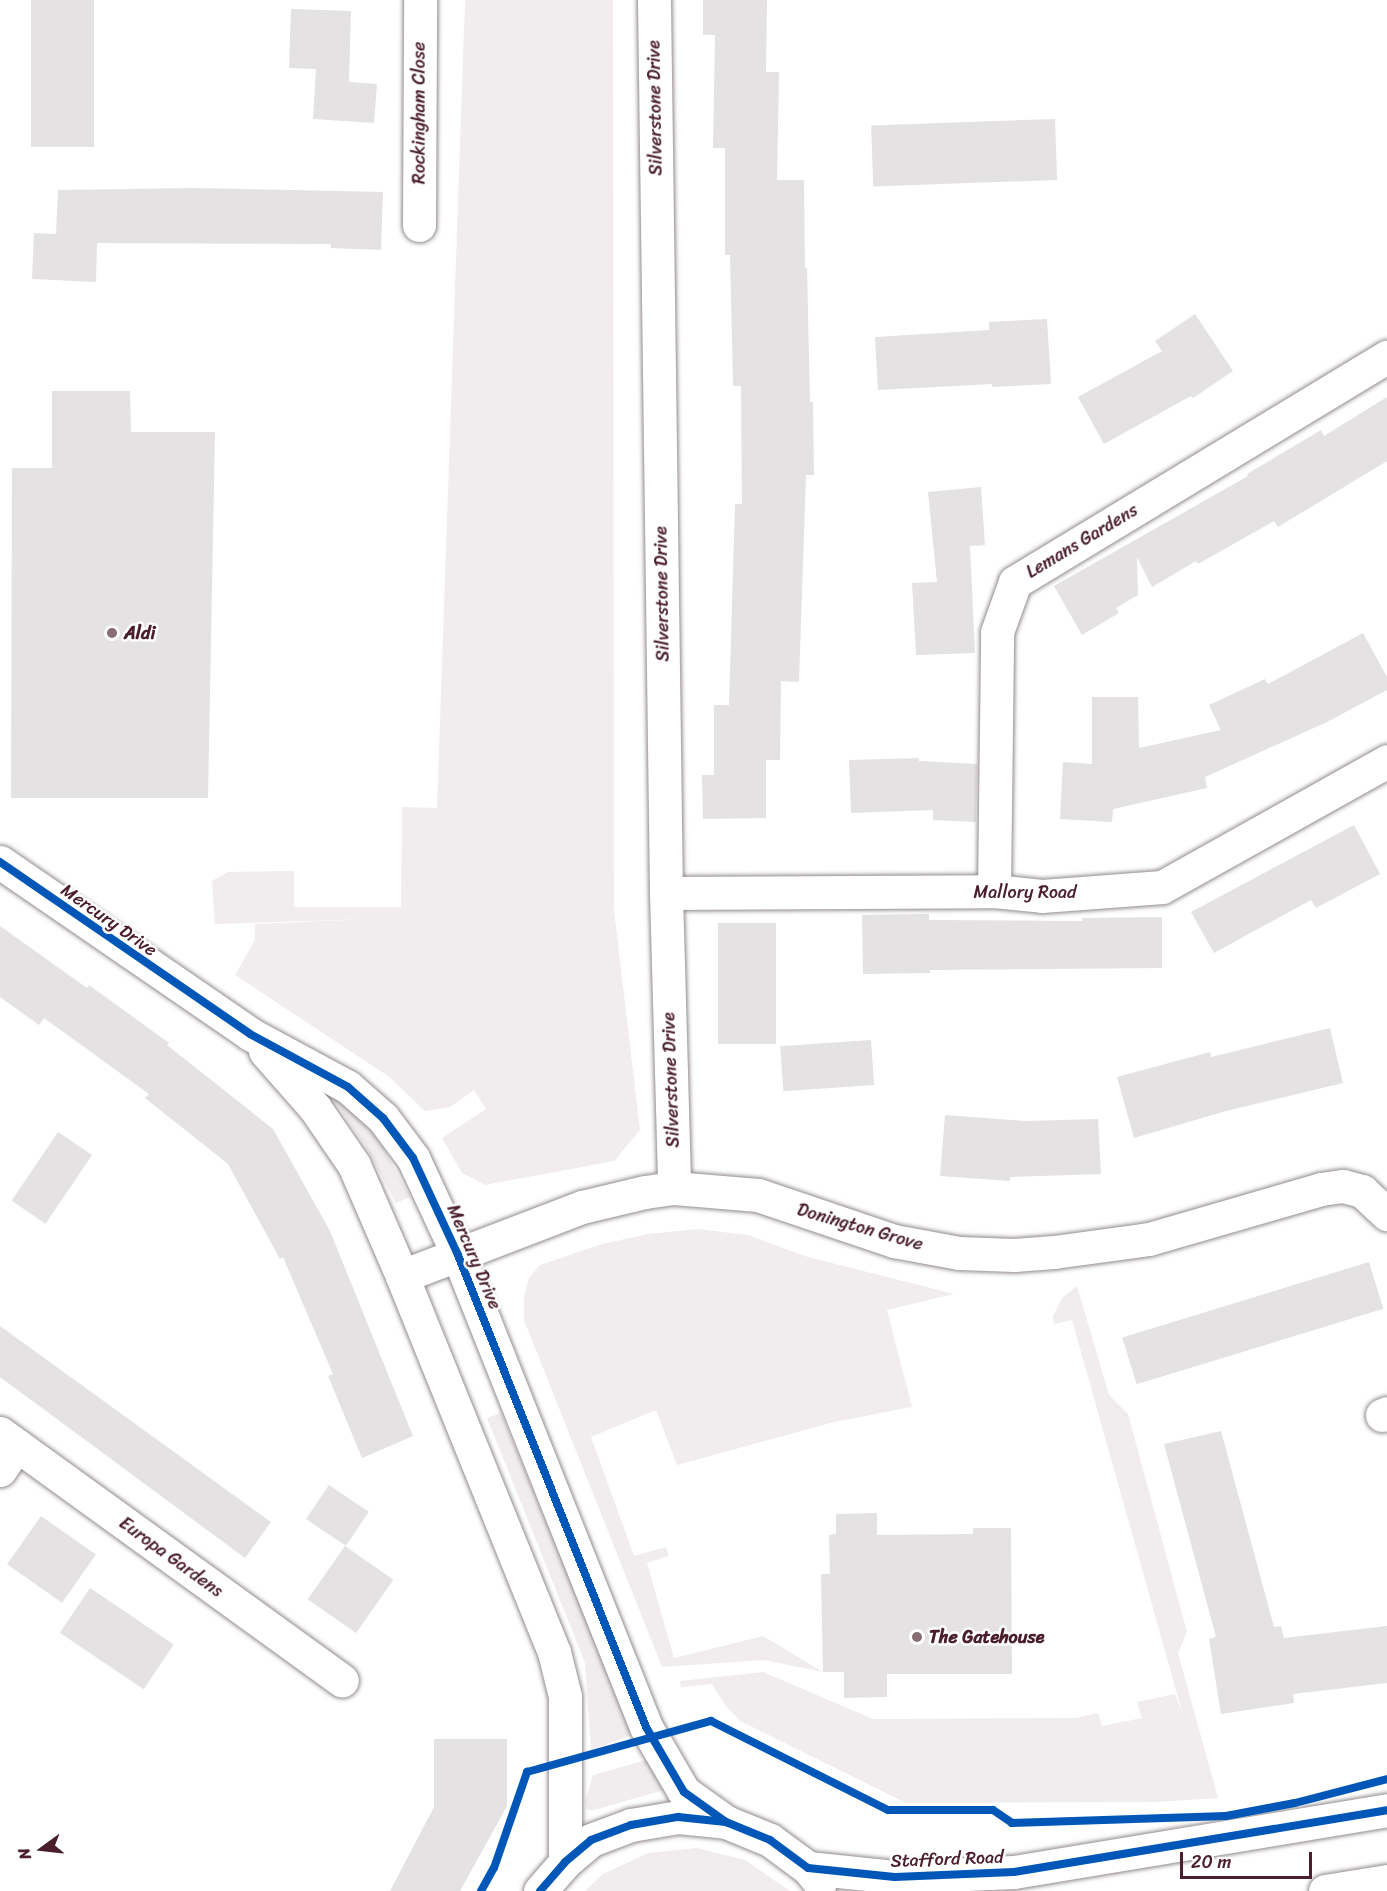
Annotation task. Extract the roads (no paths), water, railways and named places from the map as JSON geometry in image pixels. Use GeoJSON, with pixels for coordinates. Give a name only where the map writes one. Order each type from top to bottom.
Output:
{"type":"FeatureCollection","features":[{"type":"Feature","properties":{"kind":"main road","name":"Rockingham Close"},"geometry":{"type":"LineString","coordinates":[[419,225],[420,0]]}},
{"type":"Feature","properties":{"kind":"main road","name":"Silverstone Drive"},"geometry":{"type":"LineString","coordinates":[[654,0],[666,893],[674,1188]]}},
{"type":"Feature","properties":{"kind":"main road","name":"Lemans Gardens"},"geometry":{"type":"LineString","coordinates":[[994,891],[997,632],[1015,582],[1387,357]]}},
{"type":"Feature","properties":{"kind":"main road","name":"Mallory Road"},"geometry":{"type":"LineString","coordinates":[[666,893],[994,891],[1042,896],[1162,887],[1387,761]]}},
{"type":"Feature","properties":{"kind":"main road","name":"Mercury Drive"},"geometry":{"type":"LineString","coordinates":[[0,862],[250,1034],[348,1087],[383,1118],[413,1158],[458,1255],[646,1727],[684,1792],[726,1822]]}},
{"type":"Feature","properties":{"kind":"main road","name":"Mercury Drive"},"geometry":{"type":"LineString","coordinates":[[250,1034],[315,1107],[354,1166],[402,1276],[554,1652],[565,1696],[565,1862]]}},
{"type":"Feature","properties":{"kind":"main road","name":"Donington Grove"},"geometry":{"type":"LineString","coordinates":[[402,1276],[582,1208],[645,1191],[674,1188],[758,1195],[894,1241],[959,1253],[1014,1255],[1149,1239],[1321,1189],[1343,1186],[1362,1191],[1387,1214]]}},
{"type":"Feature","properties":{"kind":"main road","name":"Europa Gardens"},"geometry":{"type":"LineString","coordinates":[[6,1449],[342,1681]]}},
{"type":"Feature","properties":{"kind":"main road","name":"Stafford Road"},"geometry":{"type":"LineString","coordinates":[[540,1891],[565,1862],[591,1840],[631,1825],[678,1817],[726,1822],[770,1839],[817,1879],[1014,1872],[1387,1810]]}},
{"type":"Feature","properties":{"kind":"main road"},"geometry":{"type":"LineString","coordinates":[[1325,1891],[1387,1881]]}},
{"type":"Feature","properties":{"kind":"place","name":"Aldi"},"geometry":{"type":"Point","coordinates":[112,633]}},
{"type":"Feature","properties":{"kind":"place","name":"The Gatehouse"},"geometry":{"type":"Point","coordinates":[917,1637]}}]}
